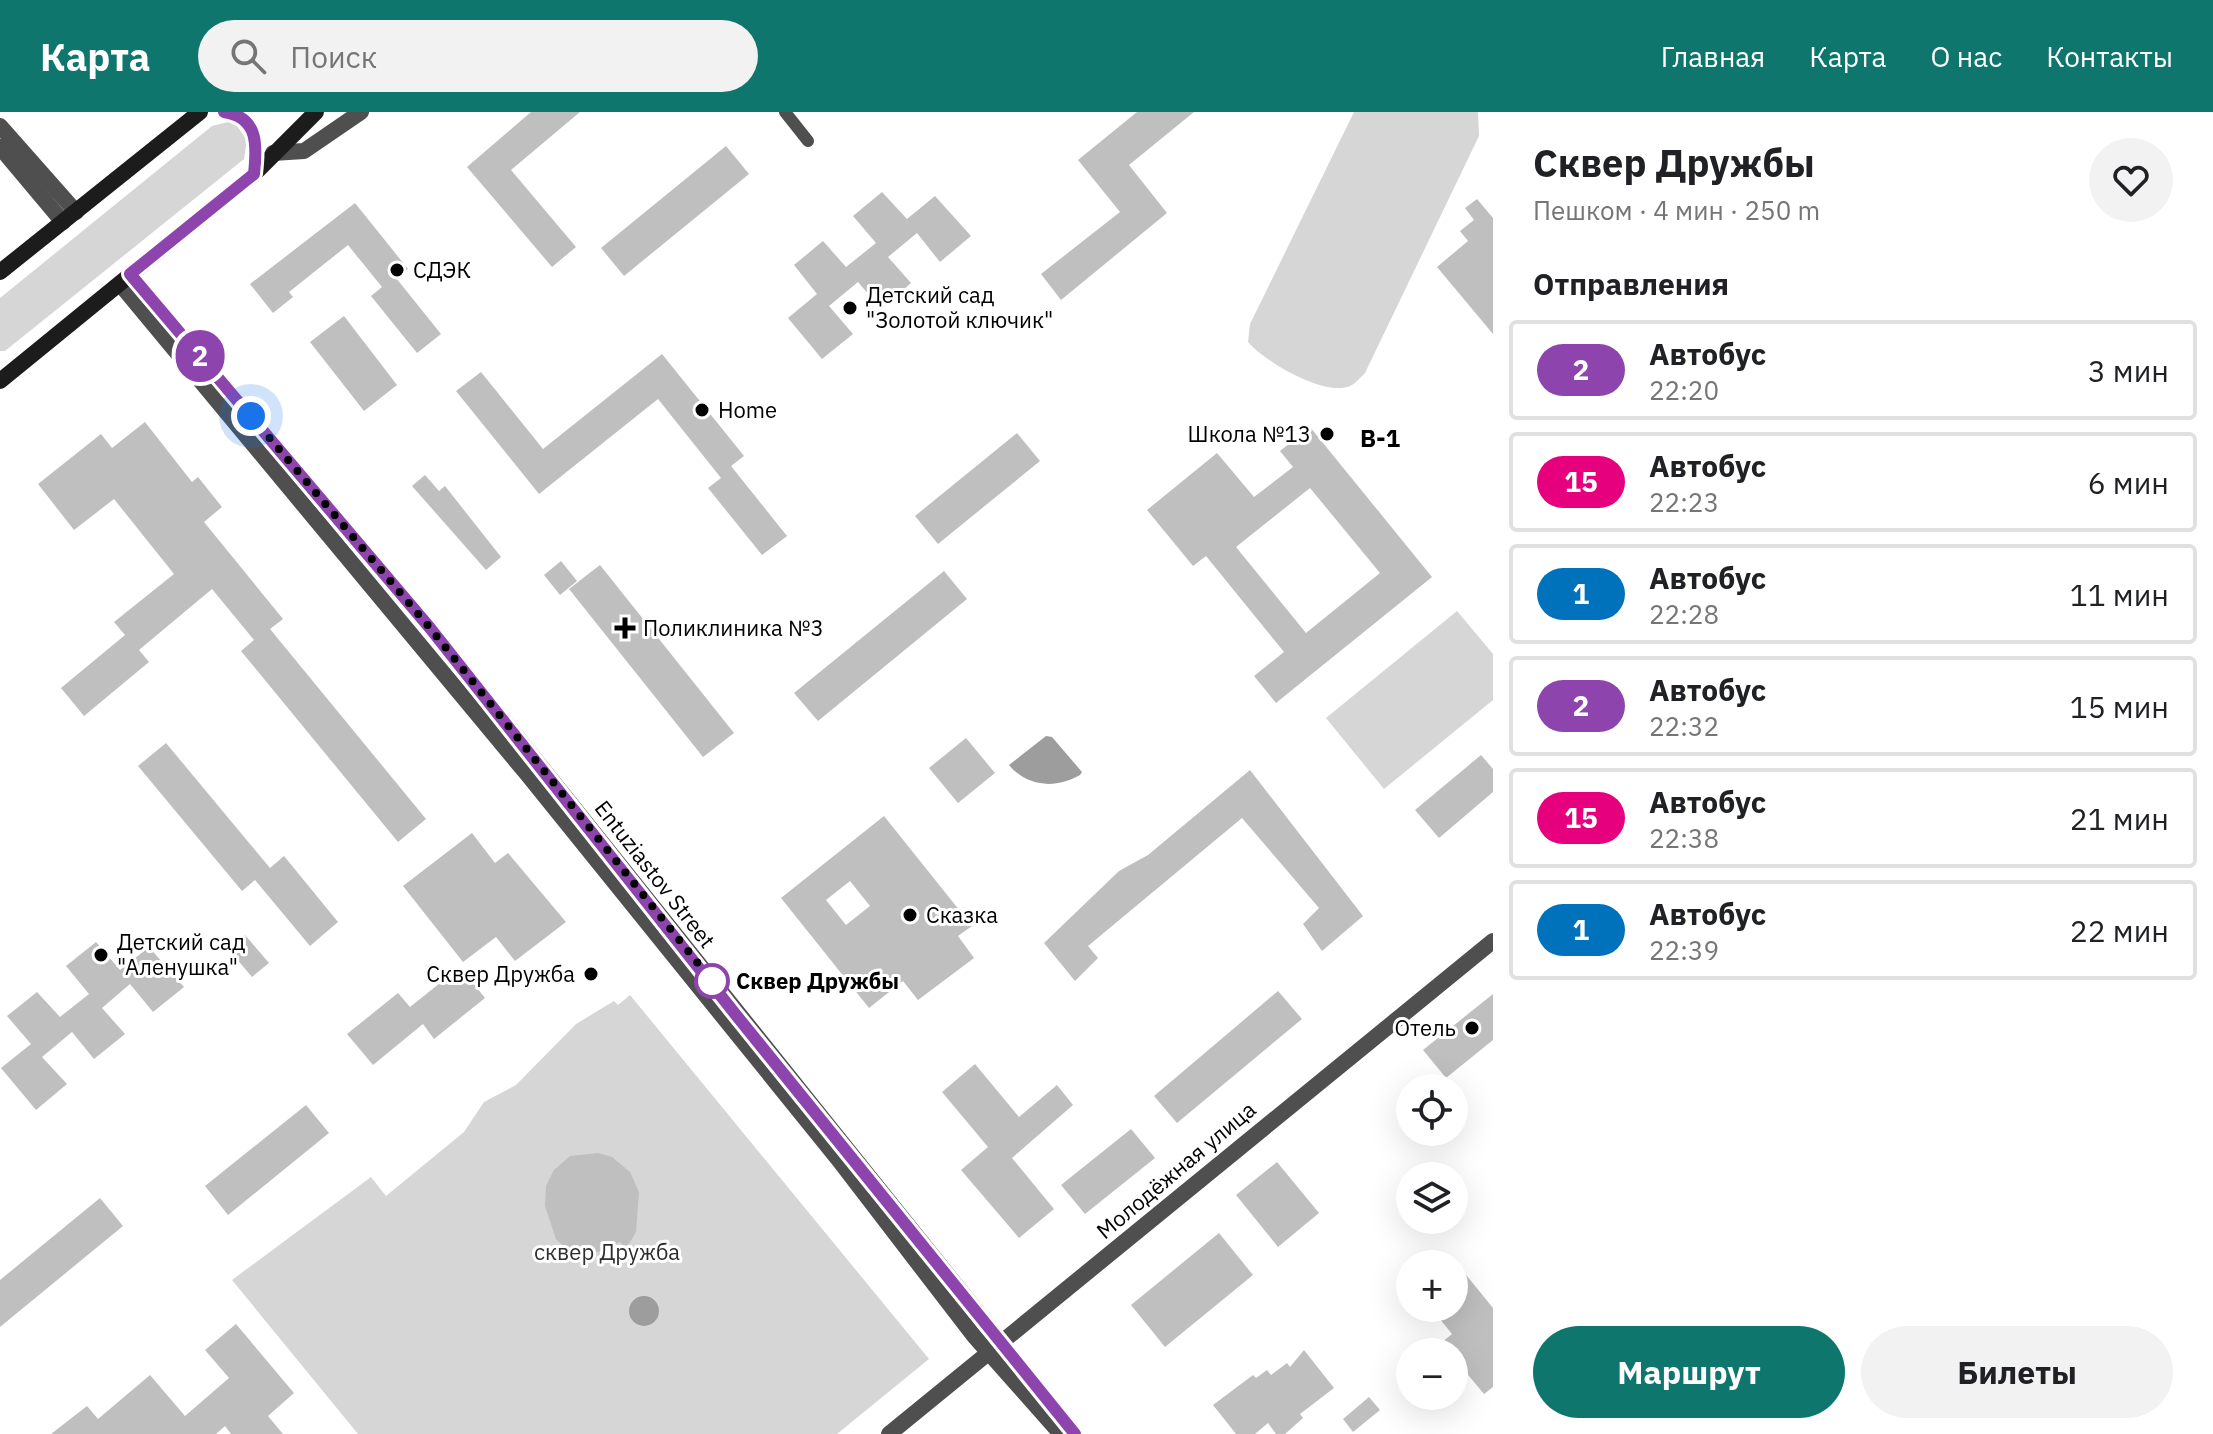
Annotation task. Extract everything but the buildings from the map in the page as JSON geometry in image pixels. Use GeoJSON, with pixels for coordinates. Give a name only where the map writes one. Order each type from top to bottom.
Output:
{"type":"FeatureCollection","features":[{"type":"Feature","properties":{"kind":"main road"},"geometry":{"type":"LineString","coordinates":[[0,272],[200,112]]}},
{"type":"Feature","properties":{"kind":"main road"},"geometry":{"type":"LineString","coordinates":[[224,112],[236,114],[251,127],[257,142],[254,174]]}},
{"type":"Feature","properties":{"kind":"main road"},"geometry":{"type":"LineString","coordinates":[[0,381],[254,174],[316,112]]}},
{"type":"Feature","properties":{"kind":"main road"},"geometry":{"type":"LineString","coordinates":[[0,368],[19,367]]}},
{"type":"Feature","properties":{"kind":"street"},"geometry":{"type":"LineString","coordinates":[[273,153],[304,151],[361,112]]}},
{"type":"Feature","properties":{"kind":"street"},"geometry":{"type":"LineString","coordinates":[[785,112],[808,141]]}},
{"type":"Feature","properties":{"kind":"street"},"geometry":{"type":"LineString","coordinates":[[0,126],[69,217]]}},
{"type":"Feature","properties":{"kind":"street"},"geometry":{"type":"LineString","coordinates":[[0,147],[69,217]]}},
{"type":"Feature","properties":{"kind":"street","name":"Entuziastov Street"},"geometry":{"type":"LineString","coordinates":[[125,279],[430,628],[608,862],[996,1347]]}},
{"type":"Feature","properties":{"kind":"street","name":"Молодёжная улица"},"geometry":{"type":"LineString","coordinates":[[889,1434],[1493,941]]}},
{"type":"Feature","properties":{"kind":"street"},"geometry":{"type":"LineString","coordinates":[[996,1347],[1061,1434]]}},
{"type":"Feature","properties":{"kind":"street"},"geometry":{"type":"LineString","coordinates":[[996,1347],[1075,1434]]}},
{"type":"Feature","properties":{"kind":"green space"},"geometry":{"type":"Polygon","coordinates":[[[1354,112],[1478,112],[1479,136],[1365,373],[1352,385],[1339,388],[1295,375],[1248,342],[1250,324],[1354,112]]]}},
{"type":"Feature","properties":{"kind":"green space"},"geometry":{"type":"Polygon","coordinates":[[[228,122],[237,126],[247,140],[244,159],[5,351],[0,351],[0,298],[212,126],[228,122]]]}},
{"type":"Feature","properties":{"kind":"green space"},"geometry":{"type":"Polygon","coordinates":[[[1457,611],[1493,654],[1493,700],[1384,789],[1326,718],[1457,611]]]}},
{"type":"Feature","properties":{"kind":"green space","name":"сквер Дружба"},"geometry":{"type":"Polygon","coordinates":[[[630,995],[929,1359],[837,1434],[358,1434],[232,1280],[371,1177],[386,1196],[464,1132],[484,1102],[516,1085],[576,1024],[614,1001],[618,1005],[630,995]]]}},
{"type":"Feature","properties":{"kind":"shaded area"},"geometry":{"type":"Polygon","coordinates":[[[1046,736],[1052,737],[1082,772],[1080,775],[1061,782],[1042,784],[1024,778],[1009,765],[1046,736]]]}},
{"type":"Feature","properties":{"kind":"shaded area"},"geometry":{"type":"Polygon","coordinates":[[[644,1296],[650,1297],[658,1305],[658,1317],[650,1325],[644,1326],[638,1325],[630,1317],[629,1311],[630,1305],[638,1297],[644,1296]]]}},
{"type":"Feature","properties":{"kind":"bus line","name":"2"},"geometry":{"type":"LineString","coordinates":[[224,112],[236,114],[251,127],[257,142],[254,174],[130,274],[430,628],[736,1015],[1075,1434]]}},
{"type":"Feature","properties":{"kind":"place","name":"СДЭК"},"geometry":{"type":"Point","coordinates":[397,270]}},
{"type":"Feature","properties":{"kind":"place","name":"Детский сад \"Золотой ключик\""},"geometry":{"type":"Point","coordinates":[850,308]}},
{"type":"Feature","properties":{"kind":"place","name":"Home"},"geometry":{"type":"Point","coordinates":[702,410]}},
{"type":"Feature","properties":{"kind":"place","name":"Школа №13"},"geometry":{"type":"Point","coordinates":[1327,434]}},
{"type":"Feature","properties":{"kind":"place","name":"Поликлиника №3"},"geometry":{"type":"Point","coordinates":[625,628]}},
{"type":"Feature","properties":{"kind":"place","name":"Сказка"},"geometry":{"type":"Point","coordinates":[910,915]}},
{"type":"Feature","properties":{"kind":"place","name":"Детский сад \"Аленушка\""},"geometry":{"type":"Point","coordinates":[101,955]}},
{"type":"Feature","properties":{"kind":"place","name":"Сквер Дружба"},"geometry":{"type":"Point","coordinates":[591,974]}},
{"type":"Feature","properties":{"kind":"place","name":"Сквер Дружбы"},"geometry":{"type":"Point","coordinates":[712,981]}},
{"type":"Feature","properties":{"kind":"place","name":"Отель"},"geometry":{"type":"Point","coordinates":[1472,1028]}},
{"type":"Feature","properties":{"kind":"district","name":"В-1"},"geometry":{"type":"Point","coordinates":[1380,439]}},
{"type":"Feature","properties":{"kind":"route"},"geometry":{"type":"LineString","coordinates":[[251,416],[430,628],[712,981]]}}]}
